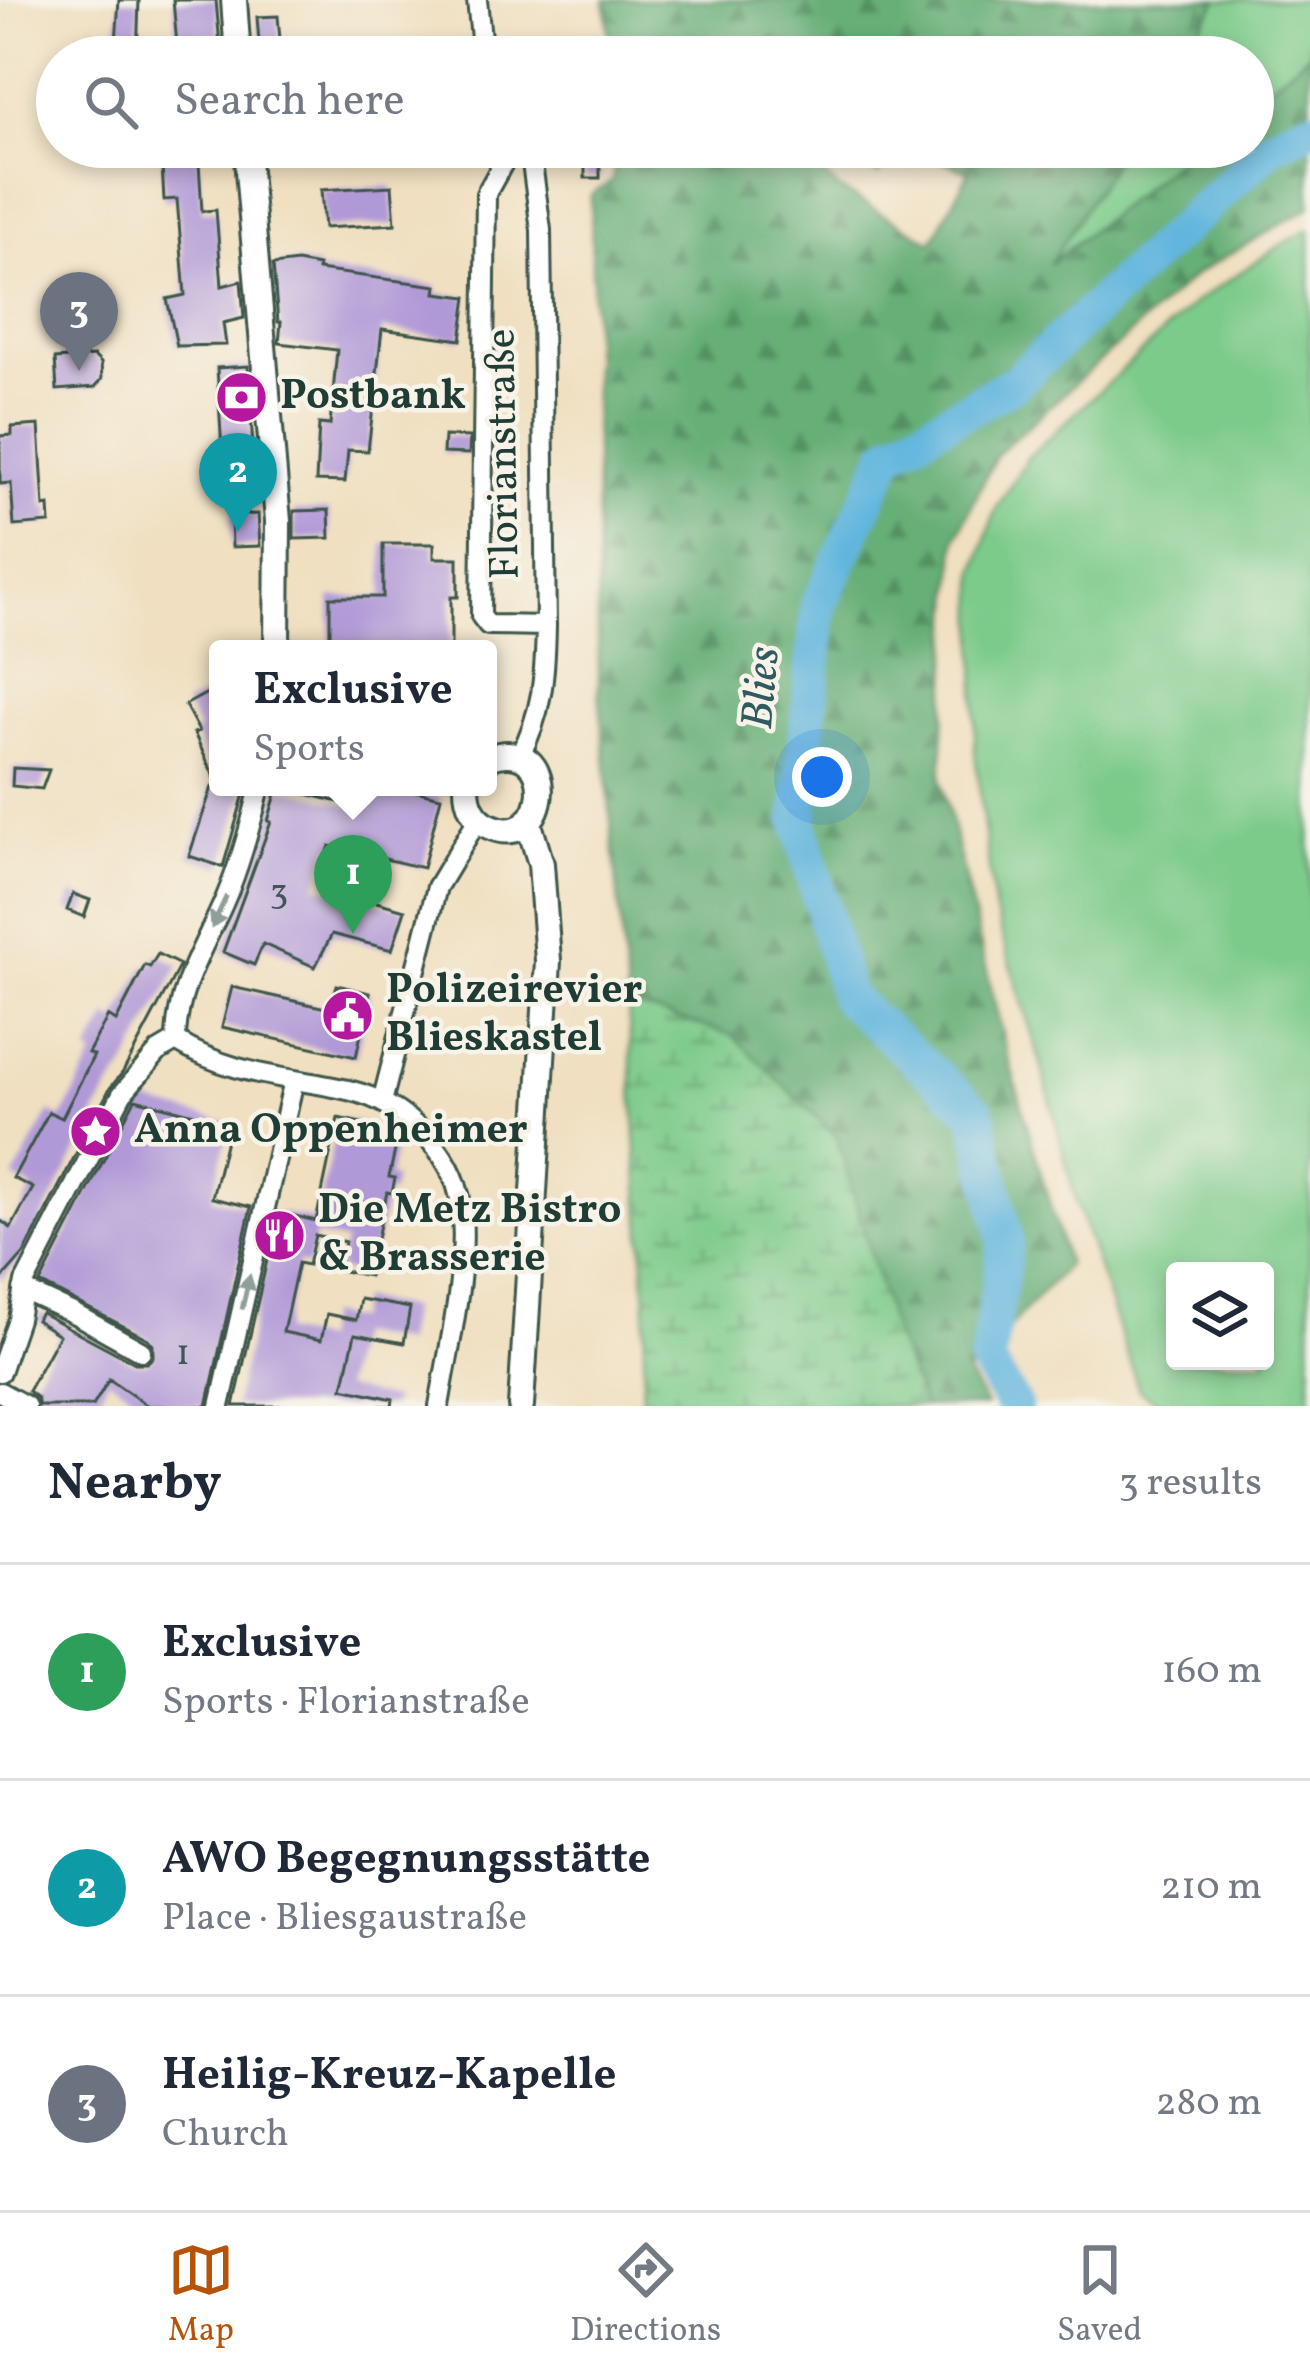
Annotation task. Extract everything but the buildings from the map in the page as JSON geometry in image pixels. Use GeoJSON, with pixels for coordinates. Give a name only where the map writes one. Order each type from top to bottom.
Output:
{"type":"FeatureCollection","features":[{"type":"Feature","properties":{"kind":"main road"},"geometry":{"type":"LineString","coordinates":[[234,0],[237,36]]}},
{"type":"Feature","properties":{"kind":"main road"},"geometry":{"type":"LineString","coordinates":[[247,168],[278,521],[278,640]]}},
{"type":"Feature","properties":{"kind":"main road"},"geometry":{"type":"LineString","coordinates":[[467,796],[478,819],[508,829],[528,821],[542,799],[538,774],[519,757],[497,756]]}},
{"type":"Feature","properties":{"kind":"main road"},"geometry":{"type":"LineString","coordinates":[[521,1406],[548,961],[541,863],[528,821]]}},
{"type":"Feature","properties":{"kind":"street"},"geometry":{"type":"LineString","coordinates":[[476,0],[480,36]]}},
{"type":"Feature","properties":{"kind":"street"},"geometry":{"type":"LineString","coordinates":[[500,168],[486,194],[481,616],[488,625],[546,626]]}},
{"type":"Feature","properties":{"kind":"street","name":"Florianstraße"},"geometry":{"type":"LineString","coordinates":[[519,757],[545,691],[541,230],[533,168]]}},
{"type":"Feature","properties":{"kind":"street"},"geometry":{"type":"LineString","coordinates":[[176,1040],[185,984],[237,868],[257,796]]}},
{"type":"Feature","properties":{"kind":"street"},"geometry":{"type":"LineString","coordinates":[[382,1102],[437,887],[478,819]]}},
{"type":"Feature","properties":{"kind":"street"},"geometry":{"type":"LineString","coordinates":[[176,1040],[228,1068],[356,1092],[382,1102],[419,1128],[438,1151],[462,1206],[462,1253],[439,1406]]}},
{"type":"Feature","properties":{"kind":"street"},"geometry":{"type":"LineString","coordinates":[[0,1372],[9,1317],[122,1094],[159,1051],[176,1040]]}},
{"type":"Feature","properties":{"kind":"street"},"geometry":{"type":"LineString","coordinates":[[220,1406],[294,1080]]}},
{"type":"Feature","properties":{"kind":"street"},"geometry":{"type":"LineString","coordinates":[[23,1290],[141,1351]]}},
{"type":"Feature","properties":{"kind":"street"},"geometry":{"type":"LineString","coordinates":[[0,1392],[26,1406]]}},
{"type":"Feature","properties":{"kind":"green space"},"geometry":{"type":"Polygon","coordinates":[[[605,0],[1218,0],[1195,36],[609,36],[605,0]]]}},
{"type":"Feature","properties":{"kind":"green space"},"geometry":{"type":"Polygon","coordinates":[[[1218,0],[1310,0],[1310,53],[1274,82],[1274,36],[1195,36],[1218,0]]]}},
{"type":"Feature","properties":{"kind":"green space"},"geometry":{"type":"Polygon","coordinates":[[[1310,53],[1310,207],[1196,274],[996,455],[956,539],[941,779],[1006,1050],[1067,1265],[967,1373],[986,1406],[924,1406],[894,1336],[732,1035],[628,1004],[599,692],[591,195],[612,181],[614,168],[817,168],[838,188],[932,242],[969,172],[960,168],[1110,168],[1050,264],[1168,168],[1274,168],[1274,82],[1310,53]]]}},
{"type":"Feature","properties":{"kind":"green space"},"geometry":{"type":"Polygon","coordinates":[[[1110,168],[1168,168],[1046,268],[1110,168]]]}},
{"type":"Feature","properties":{"kind":"green space"},"geometry":{"type":"Polygon","coordinates":[[[1310,230],[1310,1406],[1163,1406],[1139,1390],[1076,1202],[994,909],[975,753],[976,571],[995,511],[1028,457],[1196,302],[1310,230]]]}},
{"type":"Feature","properties":{"kind":"green space"},"geometry":{"type":"Polygon","coordinates":[[[628,1004],[732,1035],[837,1137],[894,1336],[924,1406],[642,1406],[646,1301],[628,1004]]]}},
{"type":"Feature","properties":{"kind":"waterway","name":"Blies"},"geometry":{"type":"LineString","coordinates":[[1274,144],[1310,127]]}},
{"type":"Feature","properties":{"kind":"waterway","name":"Blies"},"geometry":{"type":"LineString","coordinates":[[1014,1406],[987,1363],[1006,1242],[977,1113],[847,998],[799,820],[819,605],[889,453],[1014,383],[1247,168]]}},
{"type":"Feature","properties":{"kind":"place","name":"Heilig-Kreuz-Kapelle"},"geometry":{"type":"Point","coordinates":[79,371]}},
{"type":"Feature","properties":{"kind":"place","name":"Postbank"},"geometry":{"type":"Point","coordinates":[241,397]}},
{"type":"Feature","properties":{"kind":"place","name":"AWO Begegnungsstätte"},"geometry":{"type":"Point","coordinates":[238,532]}},
{"type":"Feature","properties":{"kind":"place","name":"Exclusive"},"geometry":{"type":"Point","coordinates":[353,934]}},
{"type":"Feature","properties":{"kind":"place","name":"Polizeirevier Blieskastel"},"geometry":{"type":"Point","coordinates":[347,1015]}},
{"type":"Feature","properties":{"kind":"place","name":"Anna Oppenheimer"},"geometry":{"type":"Point","coordinates":[95,1131]}},
{"type":"Feature","properties":{"kind":"place","name":"Die Metz Bistro & Brasserie"},"geometry":{"type":"Point","coordinates":[279,1235]}}]}
